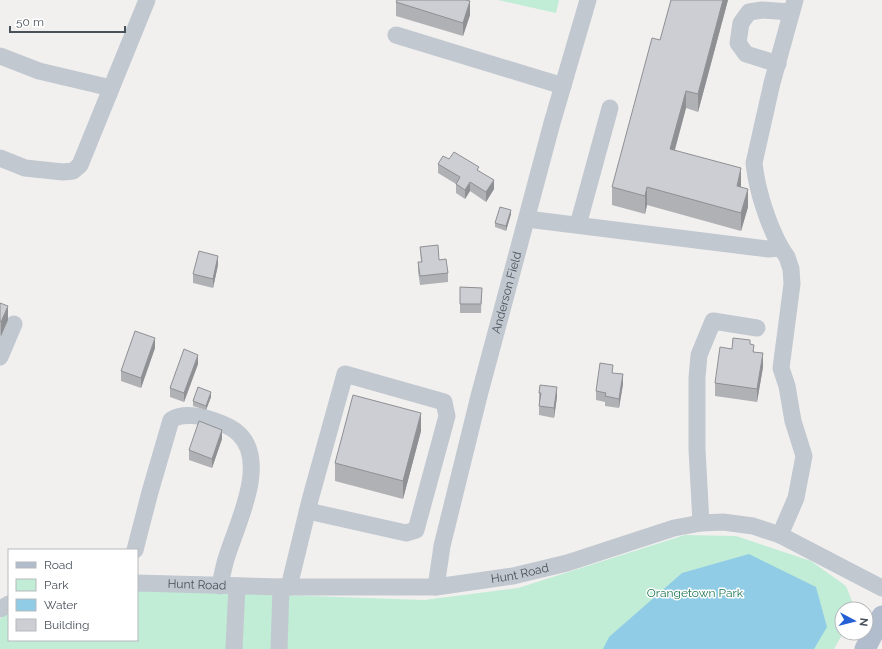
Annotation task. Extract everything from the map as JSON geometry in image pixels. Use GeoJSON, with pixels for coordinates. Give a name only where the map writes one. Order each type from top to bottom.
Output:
{"type":"FeatureCollection","features":[{"type":"Feature","properties":{"kind":"main road"},"geometry":{"type":"LineString","coordinates":[[865,649],[882,616]]}},
{"type":"Feature","properties":{"kind":"street"},"geometry":{"type":"LineString","coordinates":[[0,158],[25,168],[63,172],[73,170],[80,164],[147,0]]}},
{"type":"Feature","properties":{"kind":"street","name":"Anderson Field"},"geometry":{"type":"LineString","coordinates":[[436,587],[442,546],[479,396],[563,86],[588,0]]}},
{"type":"Feature","properties":{"kind":"street"},"geometry":{"type":"LineString","coordinates":[[778,64],[746,54],[738,43],[741,23],[749,12],[793,6],[754,163],[755,176],[774,235],[787,257],[792,284],[781,368],[787,386],[793,421],[804,456],[796,498],[780,535]]}},
{"type":"Feature","properties":{"kind":"street"},"geometry":{"type":"LineString","coordinates":[[396,35],[563,86]]}},
{"type":"Feature","properties":{"kind":"street"},"geometry":{"type":"LineString","coordinates":[[0,56],[39,71],[112,88]]}},
{"type":"Feature","properties":{"kind":"street"},"geometry":{"type":"LineString","coordinates":[[578,226],[610,108]]}},
{"type":"Feature","properties":{"kind":"street"},"geometry":{"type":"LineString","coordinates":[[527,219],[768,249],[781,248]]}},
{"type":"Feature","properties":{"kind":"street"},"geometry":{"type":"LineString","coordinates":[[701,523],[697,449],[696,378],[699,355],[713,321],[757,328]]}},
{"type":"Feature","properties":{"kind":"street"},"geometry":{"type":"LineString","coordinates":[[0,357],[14,324]]}},
{"type":"Feature","properties":{"kind":"street"},"geometry":{"type":"LineString","coordinates":[[279,649],[285,587],[308,511],[345,374],[444,402],[447,416],[416,530],[406,533],[308,511]]}},
{"type":"Feature","properties":{"kind":"street"},"geometry":{"type":"LineString","coordinates":[[135,549],[171,420],[185,415],[211,420],[229,426],[240,435],[247,448],[251,461],[252,473],[240,520],[228,553],[228,586],[234,649]]}},
{"type":"Feature","properties":{"kind":"street","name":"Hunt Road"},"geometry":{"type":"LineString","coordinates":[[138,583],[285,587],[436,587],[513,576],[567,563],[674,528],[701,523],[723,522],[753,526],[780,535],[882,588]]}},
{"type":"Feature","properties":{"kind":"green space"},"geometry":{"type":"Polygon","coordinates":[[[498,0],[559,0],[556,13],[498,0]]]}},
{"type":"Feature","properties":{"kind":"green space","name":"Orangetown Park"},"geometry":{"type":"Polygon","coordinates":[[[685,535],[736,536],[811,561],[846,586],[852,601],[834,601],[834,641],[838,641],[834,649],[0,649],[0,619],[8,612],[8,641],[138,641],[138,590],[424,600],[518,588],[685,535]]]}},
{"type":"Feature","properties":{"kind":"water"},"geometry":{"type":"Polygon","coordinates":[[[749,554],[816,587],[827,627],[814,649],[603,649],[609,637],[682,573],[749,554]]]}},
{"type":"Feature","properties":{"kind":"building"},"geometry":{"type":"Polygon","coordinates":[[[397,0],[470,1],[463,23],[396,2],[397,0]]]}},
{"type":"Feature","properties":{"kind":"building"},"geometry":{"type":"Polygon","coordinates":[[[671,0],[723,0],[698,94],[686,91],[670,149],[741,168],[737,186],[748,189],[741,213],[647,187],[645,196],[612,187],[652,38],[660,40],[671,0]]]}},
{"type":"Feature","properties":{"kind":"building"},"geometry":{"type":"Polygon","coordinates":[[[454,152],[479,167],[477,170],[494,180],[486,192],[470,182],[465,190],[456,184],[460,177],[438,164],[443,156],[449,159],[454,152]]]}},
{"type":"Feature","properties":{"kind":"building"},"geometry":{"type":"Polygon","coordinates":[[[500,207],[511,210],[506,226],[495,223],[500,207]]]}},
{"type":"Feature","properties":{"kind":"building"},"geometry":{"type":"Polygon","coordinates":[[[438,245],[439,260],[446,259],[448,273],[420,276],[418,262],[422,262],[420,247],[438,245]]]}},
{"type":"Feature","properties":{"kind":"building"},"geometry":{"type":"Polygon","coordinates":[[[199,251],[218,256],[213,279],[193,274],[199,251]]]}},
{"type":"Feature","properties":{"kind":"building"},"geometry":{"type":"Polygon","coordinates":[[[460,287],[482,288],[481,304],[460,304],[460,287]]]}},
{"type":"Feature","properties":{"kind":"building"},"geometry":{"type":"Polygon","coordinates":[[[0,303],[8,306],[1,322],[0,321],[0,303]]]}},
{"type":"Feature","properties":{"kind":"building"},"geometry":{"type":"Polygon","coordinates":[[[135,331],[155,338],[141,378],[121,371],[135,331]]]}},
{"type":"Feature","properties":{"kind":"building"},"geometry":{"type":"Polygon","coordinates":[[[733,338],[750,340],[750,344],[754,345],[753,352],[763,353],[757,389],[715,383],[720,347],[732,349],[733,338]]]}},
{"type":"Feature","properties":{"kind":"building"},"geometry":{"type":"Polygon","coordinates":[[[184,349],[198,355],[184,393],[170,388],[184,349]]]}},
{"type":"Feature","properties":{"kind":"building"},"geometry":{"type":"Polygon","coordinates":[[[600,363],[613,365],[612,373],[623,374],[619,399],[605,396],[606,393],[596,391],[600,363]]]}},
{"type":"Feature","properties":{"kind":"building"},"geometry":{"type":"Polygon","coordinates":[[[540,385],[557,387],[554,408],[539,406],[541,393],[539,393],[540,385]]]}},
{"type":"Feature","properties":{"kind":"building"},"geometry":{"type":"Polygon","coordinates":[[[198,387],[211,392],[206,406],[193,401],[198,387]]]}},
{"type":"Feature","properties":{"kind":"building"},"geometry":{"type":"Polygon","coordinates":[[[353,395],[421,413],[403,481],[335,463],[353,395]]]}},
{"type":"Feature","properties":{"kind":"building"},"geometry":{"type":"Polygon","coordinates":[[[199,421],[222,430],[212,459],[189,450],[199,421]]]}}]}
